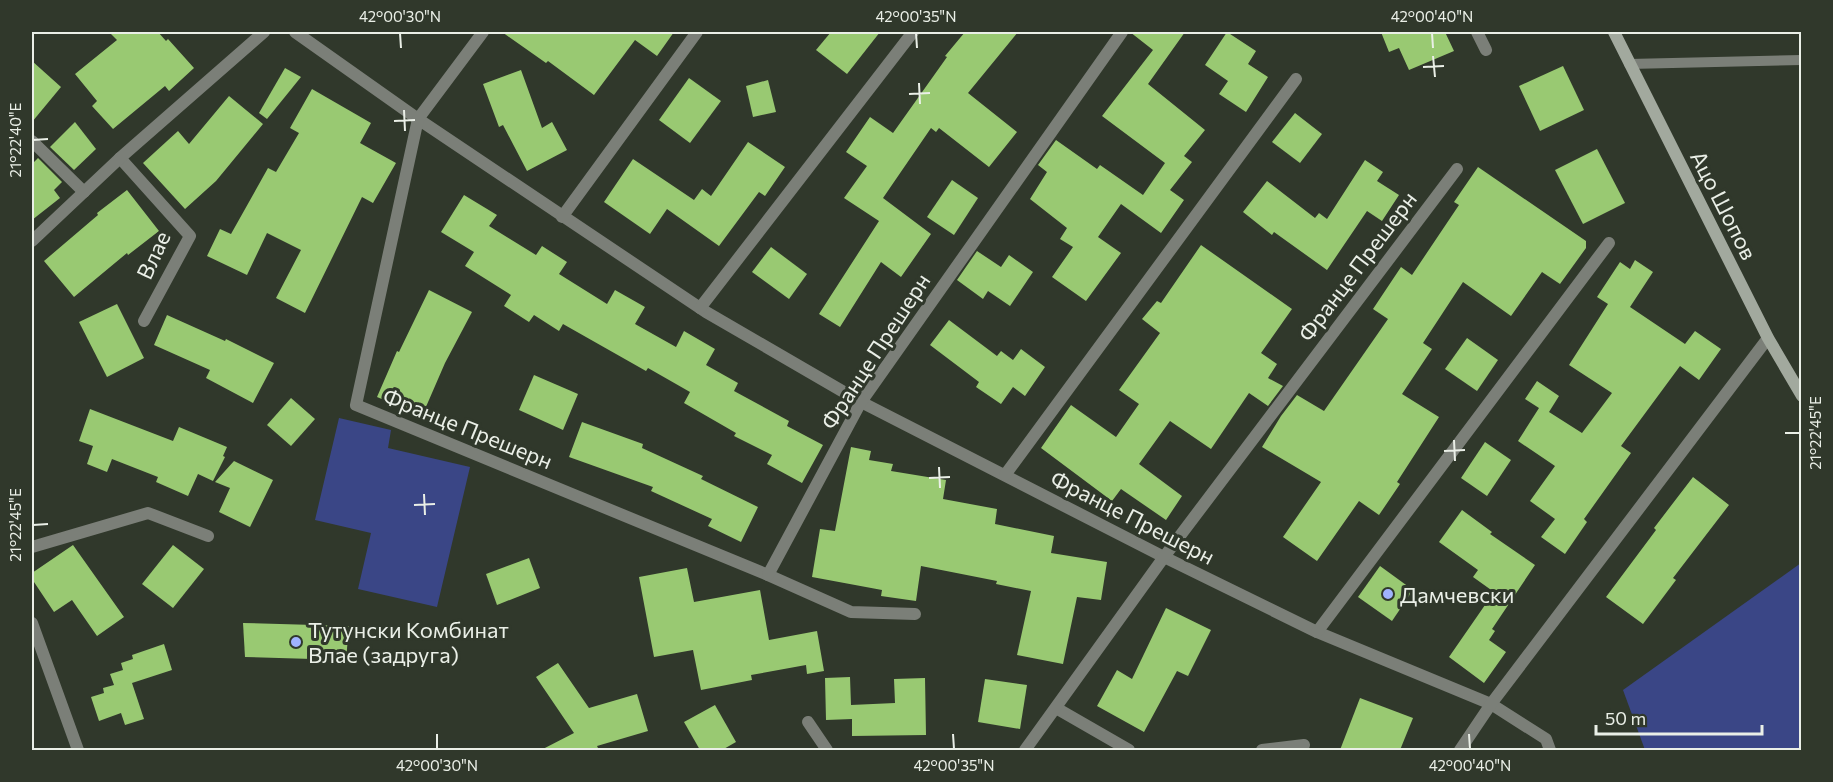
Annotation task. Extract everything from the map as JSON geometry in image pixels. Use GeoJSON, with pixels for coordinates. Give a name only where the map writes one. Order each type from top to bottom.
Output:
{"type":"FeatureCollection","features":[{"type":"Feature","properties":{"kind":"street"},"geometry":{"type":"LineString","coordinates":[[32,241],[120,158],[264,32]]}},
{"type":"Feature","properties":{"kind":"street","name":"Францe Прешерн"},"geometry":{"type":"LineString","coordinates":[[295,32],[418,119],[700,308],[861,402],[1164,557],[1317,632],[1491,704],[1546,739],[1550,750]]}},
{"type":"Feature","properties":{"kind":"street","name":"Францe Прешерн"},"geometry":{"type":"LineString","coordinates":[[483,32],[418,119],[356,405],[768,575]]}},
{"type":"Feature","properties":{"kind":"street"},"geometry":{"type":"LineString","coordinates":[[562,217],[697,32]]}},
{"type":"Feature","properties":{"kind":"street"},"geometry":{"type":"LineString","coordinates":[[700,308],[913,32]]}},
{"type":"Feature","properties":{"kind":"street","name":"Франце Прешерн"},"geometry":{"type":"LineString","coordinates":[[768,575],[861,402],[1122,32]]}},
{"type":"Feature","properties":{"kind":"street"},"geometry":{"type":"LineString","coordinates":[[1478,32],[1486,50]]}},
{"type":"Feature","properties":{"kind":"street","name":"Ацо Шопов"},"geometry":{"type":"LineString","coordinates":[[1614,32],[1768,338],[1802,396]]}},
{"type":"Feature","properties":{"kind":"street"},"geometry":{"type":"LineString","coordinates":[[1005,475],[1296,79]]}},
{"type":"Feature","properties":{"kind":"street"},"geometry":{"type":"LineString","coordinates":[[32,141],[84,192]]}},
{"type":"Feature","properties":{"kind":"street","name":"Влае"},"geometry":{"type":"LineString","coordinates":[[120,158],[190,236],[144,321]]}},
{"type":"Feature","properties":{"kind":"street","name":"Франце Прешерн"},"geometry":{"type":"LineString","coordinates":[[1025,750],[1164,557],[1457,169]]}},
{"type":"Feature","properties":{"kind":"street"},"geometry":{"type":"LineString","coordinates":[[1317,632],[1609,243]]}},
{"type":"Feature","properties":{"kind":"street"},"geometry":{"type":"LineString","coordinates":[[1460,750],[1491,704],[1768,338]]}},
{"type":"Feature","properties":{"kind":"street"},"geometry":{"type":"LineString","coordinates":[[32,546],[148,513],[208,536]]}},
{"type":"Feature","properties":{"kind":"street"},"geometry":{"type":"LineString","coordinates":[[768,575],[852,612],[915,614]]}},
{"type":"Feature","properties":{"kind":"street"},"geometry":{"type":"LineString","coordinates":[[32,623],[78,750]]}},
{"type":"Feature","properties":{"kind":"street"},"geometry":{"type":"LineString","coordinates":[[1056,708],[1129,750]]}},
{"type":"Feature","properties":{"kind":"street"},"geometry":{"type":"LineString","coordinates":[[808,722],[827,750]]}},
{"type":"Feature","properties":{"kind":"street"},"geometry":{"type":"LineString","coordinates":[[1262,750],[1304,745]]}},
{"type":"Feature","properties":{"kind":"lane"},"geometry":{"type":"LineString","coordinates":[[1629,63],[1801,60]]}},
{"type":"Feature","properties":{"kind":"shaded area"},"geometry":{"type":"Polygon","coordinates":[[[339,418],[391,430],[388,448],[470,467],[437,607],[358,589],[371,533],[315,520],[339,418]]]}},
{"type":"Feature","properties":{"kind":"shaded area"},"geometry":{"type":"Polygon","coordinates":[[[1801,563],[1801,750],[1645,750],[1623,690],[1801,563]]]}},
{"type":"Feature","properties":{"kind":"building"},"geometry":{"type":"Polygon","coordinates":[[[109,32],[158,32],[166,41],[168,39],[194,68],[169,91],[165,86],[113,129],[92,106],[97,101],[75,74],[117,40],[109,32]]]}},
{"type":"Feature","properties":{"kind":"building"},"geometry":{"type":"Polygon","coordinates":[[[502,32],[674,32],[657,56],[635,40],[594,95],[548,61],[546,63],[502,32]]]}},
{"type":"Feature","properties":{"kind":"building"},"geometry":{"type":"Polygon","coordinates":[[[831,32],[880,32],[847,74],[816,50],[831,32]]]}},
{"type":"Feature","properties":{"kind":"building"},"geometry":{"type":"Polygon","coordinates":[[[965,32],[1018,32],[968,93],[1017,132],[989,167],[939,128],[936,132],[931,128],[883,198],[931,234],[901,277],[881,262],[840,327],[819,314],[879,221],[844,198],[867,166],[846,152],[870,117],[893,133],[947,57],[945,56],[965,32]]]}},
{"type":"Feature","properties":{"kind":"building"},"geometry":{"type":"Polygon","coordinates":[[[1130,32],[1185,32],[1148,84],[1205,130],[1184,156],[1192,162],[1170,190],[1184,200],[1161,233],[1121,204],[1098,237],[1121,253],[1086,301],[1052,277],[1073,247],[1060,239],[1067,228],[1030,199],[1047,172],[1038,165],[1056,140],[1097,169],[1100,165],[1143,195],[1165,163],[1102,116],[1153,50],[1130,32]]]}},
{"type":"Feature","properties":{"kind":"building"},"geometry":{"type":"Polygon","coordinates":[[[1227,32],[1256,51],[1248,64],[1268,77],[1246,112],[1219,94],[1228,81],[1205,65],[1227,32]]]}},
{"type":"Feature","properties":{"kind":"building"},"geometry":{"type":"Polygon","coordinates":[[[1381,32],[1445,32],[1454,51],[1409,70],[1399,48],[1389,52],[1381,32]]]}},
{"type":"Feature","properties":{"kind":"building"},"geometry":{"type":"Polygon","coordinates":[[[32,61],[61,87],[32,122],[32,61]]]}},
{"type":"Feature","properties":{"kind":"building"},"geometry":{"type":"Polygon","coordinates":[[[1563,66],[1584,110],[1540,131],[1519,86],[1563,66]]]}},
{"type":"Feature","properties":{"kind":"building"},"geometry":{"type":"Polygon","coordinates":[[[285,68],[301,77],[267,119],[259,113],[285,68]]]}},
{"type":"Feature","properties":{"kind":"building"},"geometry":{"type":"Polygon","coordinates":[[[521,70],[542,128],[552,122],[567,150],[527,171],[503,125],[499,127],[483,84],[521,70]]]}},
{"type":"Feature","properties":{"kind":"building"},"geometry":{"type":"Polygon","coordinates":[[[689,78],[721,101],[690,143],[659,120],[689,78]]]}},
{"type":"Feature","properties":{"kind":"building"},"geometry":{"type":"Polygon","coordinates":[[[768,80],[776,112],[753,117],[746,86],[768,80]]]}},
{"type":"Feature","properties":{"kind":"building"},"geometry":{"type":"Polygon","coordinates":[[[312,89],[371,123],[360,143],[396,163],[373,203],[362,197],[305,313],[276,298],[301,250],[267,233],[247,275],[207,256],[220,229],[231,234],[268,168],[276,172],[299,133],[290,128],[312,89]]]}},
{"type":"Feature","properties":{"kind":"building"},"geometry":{"type":"Polygon","coordinates":[[[229,96],[263,124],[216,181],[185,209],[143,163],[178,131],[189,144],[229,96]]]}},
{"type":"Feature","properties":{"kind":"building"},"geometry":{"type":"Polygon","coordinates":[[[1295,113],[1322,134],[1300,163],[1272,142],[1295,113]]]}},
{"type":"Feature","properties":{"kind":"building"},"geometry":{"type":"Polygon","coordinates":[[[75,122],[96,149],[74,170],[50,147],[75,122]]]}},
{"type":"Feature","properties":{"kind":"building"},"geometry":{"type":"Polygon","coordinates":[[[748,142],[785,167],[765,196],[759,192],[719,246],[667,209],[650,234],[604,202],[633,159],[694,200],[702,189],[711,196],[748,142]]]}},
{"type":"Feature","properties":{"kind":"building"},"geometry":{"type":"Polygon","coordinates":[[[1597,149],[1625,203],[1583,224],[1555,170],[1597,149]]]}},
{"type":"Feature","properties":{"kind":"building"},"geometry":{"type":"Polygon","coordinates":[[[38,158],[62,182],[54,190],[60,198],[32,220],[32,164],[38,158]]]}},
{"type":"Feature","properties":{"kind":"building"},"geometry":{"type":"Polygon","coordinates":[[[1365,160],[1383,172],[1377,181],[1399,195],[1382,221],[1367,211],[1327,270],[1274,232],[1272,235],[1243,212],[1267,181],[1315,218],[1319,213],[1327,219],[1365,160]]]}},
{"type":"Feature","properties":{"kind":"building"},"geometry":{"type":"Polygon","coordinates":[[[1478,167],[1586,241],[1586,248],[1560,284],[1542,272],[1511,316],[1463,282],[1423,343],[1432,349],[1402,394],[1439,417],[1397,482],[1400,484],[1379,515],[1359,501],[1317,561],[1283,537],[1321,482],[1262,447],[1297,395],[1324,411],[1388,319],[1373,309],[1401,267],[1412,275],[1459,205],[1454,202],[1478,167]]]}},
{"type":"Feature","properties":{"kind":"building"},"geometry":{"type":"Polygon","coordinates":[[[952,180],[978,198],[954,235],[927,217],[952,180]]]}},
{"type":"Feature","properties":{"kind":"building"},"geometry":{"type":"Polygon","coordinates":[[[127,190],[159,231],[128,255],[127,253],[74,297],[44,261],[98,215],[97,213],[127,190]]]}},
{"type":"Feature","properties":{"kind":"building"},"geometry":{"type":"Polygon","coordinates":[[[464,195],[497,215],[489,226],[536,255],[542,246],[567,262],[559,274],[607,304],[615,290],[645,307],[635,324],[676,347],[684,331],[715,349],[706,365],[738,383],[734,391],[789,421],[787,426],[823,445],[802,483],[767,464],[772,455],[734,436],[736,433],[684,403],[690,392],[648,368],[646,371],[563,324],[559,331],[534,315],[529,322],[504,306],[511,295],[465,266],[474,252],[441,232],[464,195]]]}},
{"type":"Feature","properties":{"kind":"building"},"geometry":{"type":"Polygon","coordinates":[[[1201,245],[1292,309],[1261,353],[1277,364],[1268,378],[1283,386],[1268,406],[1249,393],[1211,449],[1170,421],[1139,464],[1182,496],[1166,520],[1121,489],[1112,501],[1041,448],[1071,405],[1116,437],[1139,404],[1119,390],[1160,333],[1142,319],[1157,301],[1161,303],[1201,245]]]}},
{"type":"Feature","properties":{"kind":"building"},"geometry":{"type":"Polygon","coordinates":[[[771,247],[807,274],[789,299],[752,272],[771,247]]]}},
{"type":"Feature","properties":{"kind":"building"},"geometry":{"type":"Polygon","coordinates":[[[977,251],[1001,267],[1009,255],[1033,272],[1010,306],[988,291],[983,299],[957,280],[977,251]]]}},
{"type":"Feature","properties":{"kind":"building"},"geometry":{"type":"Polygon","coordinates":[[[1635,260],[1653,272],[1630,307],[1685,344],[1695,331],[1721,349],[1699,380],[1680,366],[1621,446],[1631,453],[1584,519],[1587,522],[1565,554],[1541,537],[1555,519],[1530,501],[1555,466],[1518,441],[1539,408],[1525,399],[1537,381],[1559,396],[1549,412],[1582,433],[1612,393],[1569,365],[1608,304],[1597,297],[1620,262],[1630,269],[1635,260]]]}},
{"type":"Feature","properties":{"kind":"building"},"geometry":{"type":"Polygon","coordinates":[[[429,290],[472,312],[445,363],[422,416],[377,397],[397,351],[399,352],[429,290]]]}},
{"type":"Feature","properties":{"kind":"building"},"geometry":{"type":"Polygon","coordinates":[[[117,304],[144,358],[107,377],[79,322],[117,304]]]}},
{"type":"Feature","properties":{"kind":"building"},"geometry":{"type":"Polygon","coordinates":[[[167,315],[225,341],[226,339],[274,363],[253,403],[206,378],[210,370],[154,345],[167,315]]]}},
{"type":"Feature","properties":{"kind":"building"},"geometry":{"type":"Polygon","coordinates":[[[949,320],[997,356],[1001,351],[1013,360],[1021,349],[1045,367],[1025,396],[1013,387],[1001,404],[976,387],[979,382],[930,345],[949,320]]]}},
{"type":"Feature","properties":{"kind":"building"},"geometry":{"type":"Polygon","coordinates":[[[1467,338],[1498,360],[1477,391],[1445,369],[1467,338]]]}},
{"type":"Feature","properties":{"kind":"building"},"geometry":{"type":"Polygon","coordinates":[[[534,375],[578,394],[563,430],[519,410],[534,375]]]}},
{"type":"Feature","properties":{"kind":"building"},"geometry":{"type":"Polygon","coordinates":[[[291,398],[315,419],[291,446],[267,425],[291,398]]]}},
{"type":"Feature","properties":{"kind":"building"},"geometry":{"type":"Polygon","coordinates":[[[90,409],[173,441],[179,427],[227,447],[223,456],[225,457],[213,481],[198,474],[188,496],[156,482],[158,477],[112,459],[107,472],[87,464],[93,446],[79,441],[90,409]]]}},
{"type":"Feature","properties":{"kind":"building"},"geometry":{"type":"Polygon","coordinates":[[[582,422],[643,444],[642,448],[703,476],[701,479],[758,507],[741,542],[708,526],[712,519],[651,491],[653,487],[569,457],[582,422]]]}},
{"type":"Feature","properties":{"kind":"building"},"geometry":{"type":"Polygon","coordinates":[[[1485,442],[1511,460],[1487,496],[1461,478],[1485,442]]]}},
{"type":"Feature","properties":{"kind":"building"},"geometry":{"type":"Polygon","coordinates":[[[851,447],[871,451],[869,460],[893,464],[891,471],[946,480],[943,499],[997,509],[995,524],[1054,536],[1051,553],[1107,562],[1101,600],[1077,597],[1063,664],[1017,655],[1031,591],[996,584],[997,581],[921,566],[916,601],[881,596],[882,590],[812,577],[820,529],[835,531],[851,447]]]}},
{"type":"Feature","properties":{"kind":"building"},"geometry":{"type":"Polygon","coordinates":[[[234,461],[273,480],[250,527],[219,512],[230,488],[215,482],[234,461]]]}},
{"type":"Feature","properties":{"kind":"building"},"geometry":{"type":"Polygon","coordinates":[[[1693,477],[1729,505],[1673,578],[1676,580],[1643,624],[1606,597],[1693,477]]]}},
{"type":"Feature","properties":{"kind":"building"},"geometry":{"type":"Polygon","coordinates":[[[1462,510],[1492,532],[1490,534],[1535,565],[1492,629],[1495,631],[1489,640],[1506,652],[1484,683],[1449,657],[1494,592],[1473,577],[1478,570],[1439,542],[1462,510]]]}},
{"type":"Feature","properties":{"kind":"building"},"geometry":{"type":"Polygon","coordinates":[[[73,545],[124,617],[97,636],[72,600],[54,612],[32,579],[32,573],[73,545]]]}},
{"type":"Feature","properties":{"kind":"building"},"geometry":{"type":"Polygon","coordinates":[[[173,545],[204,569],[173,608],[142,584],[173,545]]]}},
{"type":"Feature","properties":{"kind":"building"},"geometry":{"type":"Polygon","coordinates":[[[529,558],[540,588],[497,605],[486,574],[529,558]]]}},
{"type":"Feature","properties":{"kind":"building"},"geometry":{"type":"Polygon","coordinates":[[[1380,566],[1413,590],[1392,621],[1358,597],[1380,566]]]}},
{"type":"Feature","properties":{"kind":"building"},"geometry":{"type":"Polygon","coordinates":[[[687,568],[694,602],[760,590],[769,640],[817,631],[824,671],[807,674],[806,665],[751,675],[752,680],[701,690],[693,650],[654,657],[639,577],[687,568]]]}},
{"type":"Feature","properties":{"kind":"building"},"geometry":{"type":"Polygon","coordinates":[[[1166,608],[1211,630],[1188,676],[1177,671],[1144,732],[1097,706],[1117,670],[1132,679],[1166,608]]]}},
{"type":"Feature","properties":{"kind":"building","name":"Тутунски Комбинат Влае (задруга)"},"geometry":{"type":"Polygon","coordinates":[[[243,623],[349,626],[346,660],[245,657],[243,623]]]}},
{"type":"Feature","properties":{"kind":"building"},"geometry":{"type":"Polygon","coordinates":[[[164,644],[172,670],[132,683],[144,719],[125,725],[121,713],[99,721],[91,697],[104,693],[103,688],[114,685],[110,674],[123,670],[121,663],[133,659],[132,655],[164,644]]]}},
{"type":"Feature","properties":{"kind":"building"},"geometry":{"type":"Polygon","coordinates":[[[558,663],[589,708],[637,694],[648,731],[597,746],[599,750],[541,750],[574,733],[536,677],[558,663]]]}},
{"type":"Feature","properties":{"kind":"building"},"geometry":{"type":"Polygon","coordinates":[[[850,677],[851,705],[895,703],[894,679],[925,678],[926,735],[852,736],[852,719],[826,720],[825,678],[850,677]]]}},
{"type":"Feature","properties":{"kind":"building"},"geometry":{"type":"Polygon","coordinates":[[[985,679],[1027,685],[1020,729],[978,722],[985,679]]]}},
{"type":"Feature","properties":{"kind":"building"},"geometry":{"type":"Polygon","coordinates":[[[1360,698],[1413,718],[1400,750],[1340,750],[1360,698]]]}},
{"type":"Feature","properties":{"kind":"building"},"geometry":{"type":"Polygon","coordinates":[[[715,705],[736,742],[722,750],[700,750],[684,722],[715,705]]]}},
{"type":"Feature","properties":{"kind":"place","name":"Дамчевски"},"geometry":{"type":"Point","coordinates":[1388,594]}},
{"type":"Feature","properties":{"kind":"place","name":"Тутунски Комбинат Влае (задруга)"},"geometry":{"type":"Point","coordinates":[296,642]}}]}
